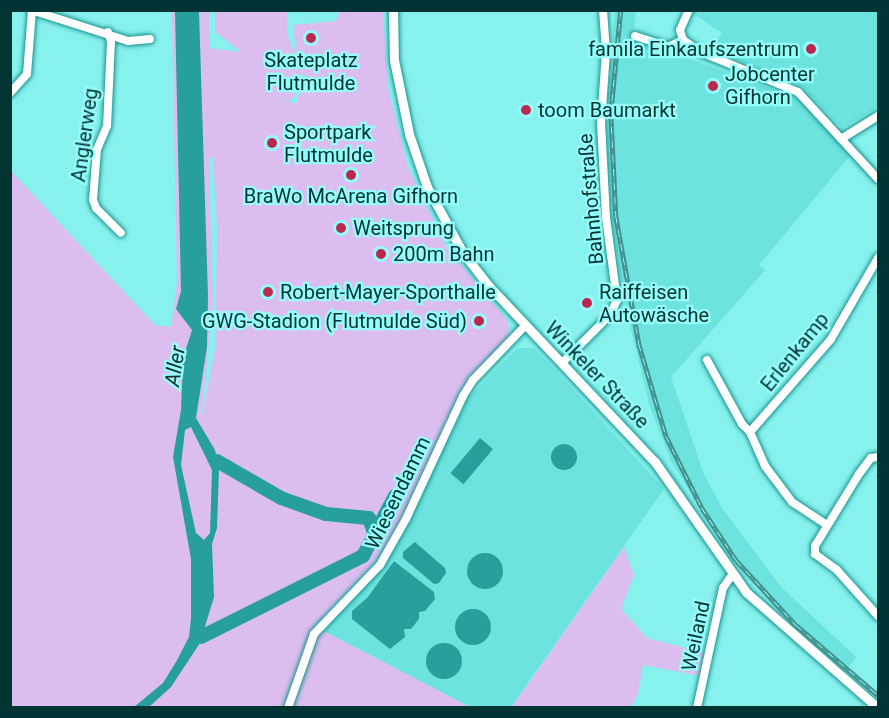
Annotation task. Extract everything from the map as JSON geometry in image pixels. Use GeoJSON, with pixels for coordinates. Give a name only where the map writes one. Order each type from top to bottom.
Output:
{"type":"FeatureCollection","features":[{"type":"Feature","properties":{"kind":"street","name":"Winkeler Straße"},"geometry":{"type":"LineString","coordinates":[[393,10],[397,82],[423,177],[463,253],[525,326],[660,469],[732,575],[777,623],[878,708]]}},
{"type":"Feature","properties":{"kind":"street","name":"Bahnhofstraße"},"geometry":{"type":"LineString","coordinates":[[562,363],[610,315],[617,300],[606,218],[602,123],[606,51],[603,10]]}},
{"type":"Feature","properties":{"kind":"street"},"geometry":{"type":"LineString","coordinates":[[689,10],[680,30],[683,40],[703,53],[798,92],[879,179]]}},
{"type":"Feature","properties":{"kind":"street"},"geometry":{"type":"LineString","coordinates":[[10,93],[27,74],[31,11],[108,32],[128,41],[150,39]]}},
{"type":"Feature","properties":{"kind":"street","name":"Anglerweg"},"geometry":{"type":"LineString","coordinates":[[108,32],[111,42],[107,126],[97,149],[93,200],[96,208],[121,233]]}},
{"type":"Feature","properties":{"kind":"street"},"geometry":{"type":"LineString","coordinates":[[635,36],[668,47],[683,40]]}},
{"type":"Feature","properties":{"kind":"street"},"geometry":{"type":"LineString","coordinates":[[841,139],[879,116]]}},
{"type":"Feature","properties":{"kind":"street","name":"Erlenkamp"},"geometry":{"type":"LineString","coordinates":[[750,432],[831,339],[879,258]]}},
{"type":"Feature","properties":{"kind":"street","name":"Wiesendamm"},"geometry":{"type":"LineString","coordinates":[[288,708],[314,634],[380,565],[406,519],[463,396],[473,380],[525,326]]}},
{"type":"Feature","properties":{"kind":"street"},"geometry":{"type":"LineString","coordinates":[[707,360],[742,424],[750,432],[765,466],[792,502],[827,525]]}},
{"type":"Feature","properties":{"kind":"street"},"geometry":{"type":"LineString","coordinates":[[879,457],[868,461],[827,525],[815,554],[836,569],[879,616]]}},
{"type":"Feature","properties":{"kind":"street","name":"Weiland"},"geometry":{"type":"LineString","coordinates":[[698,708],[723,588],[732,575]]}},
{"type":"Feature","properties":{"kind":"shaded area"},"geometry":{"type":"Polygon","coordinates":[[[172,11],[209,11],[209,48],[241,52],[215,32],[215,11],[287,11],[287,33],[297,60],[293,25],[336,21],[339,11],[383,11],[388,88],[408,167],[447,248],[508,321],[508,340],[460,391],[405,518],[373,564],[314,626],[470,707],[11,707],[10,170],[156,326],[171,326],[177,283],[172,11]],[[305,74],[282,81],[284,88],[296,94],[290,101],[272,95],[296,104],[305,74]],[[209,156],[213,305],[201,421],[215,349],[217,230],[213,158],[209,156]]]}},
{"type":"Feature","properties":{"kind":"shaded area"},"geometry":{"type":"Polygon","coordinates":[[[175,11],[199,11],[208,296],[207,347],[196,418],[215,450],[219,469],[217,528],[212,544],[214,597],[200,643],[171,687],[149,707],[134,707],[163,683],[189,637],[191,559],[173,457],[181,410],[183,358],[192,330],[176,309],[181,291],[175,11]],[[191,427],[185,430],[181,465],[196,533],[204,540],[210,533],[212,470],[191,427]]]}},
{"type":"Feature","properties":{"kind":"shaded area"},"geometry":{"type":"Polygon","coordinates":[[[615,11],[636,11],[633,38],[807,102],[853,152],[759,265],[765,270],[671,377],[703,472],[722,508],[781,587],[856,657],[844,673],[783,617],[730,557],[671,461],[650,407],[627,313],[610,210],[606,117],[615,11]]]}},
{"type":"Feature","properties":{"kind":"shaded area"},"geometry":{"type":"Polygon","coordinates":[[[694,11],[878,11],[878,107],[842,128],[803,87],[711,49],[722,33],[692,13],[694,11]]]}},
{"type":"Feature","properties":{"kind":"shaded area"},"geometry":{"type":"Polygon","coordinates":[[[518,348],[534,348],[664,489],[511,707],[470,707],[324,631],[386,564],[469,397],[518,348]],[[393,561],[367,598],[404,629],[434,592],[393,561]],[[503,567],[468,580],[481,589],[497,585],[503,567]]]}},
{"type":"Feature","properties":{"kind":"shaded area"},"geometry":{"type":"Polygon","coordinates":[[[480,438],[493,449],[463,484],[450,473],[480,438]]]}},
{"type":"Feature","properties":{"kind":"shaded area"},"geometry":{"type":"Polygon","coordinates":[[[564,444],[573,448],[577,457],[573,466],[564,470],[555,466],[551,457],[555,448],[564,444]]]}},
{"type":"Feature","properties":{"kind":"shaded area"},"geometry":{"type":"Polygon","coordinates":[[[415,542],[445,568],[446,573],[439,583],[434,584],[403,558],[403,552],[415,542]]]}},
{"type":"Feature","properties":{"kind":"shaded area"},"geometry":{"type":"Polygon","coordinates":[[[624,547],[634,575],[621,609],[647,638],[705,653],[701,676],[643,665],[638,694],[631,707],[511,708],[624,547]]]}},
{"type":"Feature","properties":{"kind":"shaded area"},"geometry":{"type":"Polygon","coordinates":[[[485,553],[498,558],[503,571],[498,584],[485,589],[472,584],[467,571],[472,558],[485,553]]]}},
{"type":"Feature","properties":{"kind":"shaded area"},"geometry":{"type":"Polygon","coordinates":[[[394,561],[434,592],[435,599],[425,611],[419,612],[419,619],[411,629],[404,629],[405,637],[390,649],[352,619],[352,611],[367,598],[394,561]]]}},
{"type":"Feature","properties":{"kind":"shaded area"},"geometry":{"type":"Polygon","coordinates":[[[473,609],[486,614],[491,627],[486,640],[473,645],[460,640],[455,627],[460,614],[473,609]]]}},
{"type":"Feature","properties":{"kind":"shaded area"},"geometry":{"type":"Polygon","coordinates":[[[444,643],[457,648],[462,661],[457,674],[444,679],[431,674],[426,661],[431,648],[444,643]]]}},
{"type":"Feature","properties":{"kind":"waterway"},"geometry":{"type":"LineString","coordinates":[[217,461],[281,498],[326,514],[369,518],[376,538]]}},
{"type":"Feature","properties":{"kind":"waterway"},"geometry":{"type":"LineString","coordinates":[[201,637],[363,556],[395,496]]}},
{"type":"Feature","properties":{"kind":"railway"},"geometry":{"type":"LineString","coordinates":[[621,10],[611,113],[616,216],[639,344],[666,436],[702,508],[736,560],[796,625],[878,695]]}},
{"type":"Feature","properties":{"kind":"place","name":"Skateplatz Flutmulde"},"geometry":{"type":"Point","coordinates":[311,38]}},
{"type":"Feature","properties":{"kind":"place","name":"famila Einkaufszentrum"},"geometry":{"type":"Point","coordinates":[811,49]}},
{"type":"Feature","properties":{"kind":"place","name":"Jobcenter Gifhorn"},"geometry":{"type":"Point","coordinates":[713,86]}},
{"type":"Feature","properties":{"kind":"place","name":"toom Baumarkt"},"geometry":{"type":"Point","coordinates":[526,110]}},
{"type":"Feature","properties":{"kind":"place","name":"Sportpark Flutmulde"},"geometry":{"type":"Point","coordinates":[272,143]}},
{"type":"Feature","properties":{"kind":"place","name":"BraWo McArena Gifhorn"},"geometry":{"type":"Point","coordinates":[351,175]}},
{"type":"Feature","properties":{"kind":"place","name":"Weitsprung"},"geometry":{"type":"Point","coordinates":[341,228]}},
{"type":"Feature","properties":{"kind":"place","name":"200m Bahn"},"geometry":{"type":"Point","coordinates":[381,254]}},
{"type":"Feature","properties":{"kind":"place","name":"Robert-Mayer-Sporthalle"},"geometry":{"type":"Point","coordinates":[268,292]}},
{"type":"Feature","properties":{"kind":"place","name":"Raiffeisen Autowäsche"},"geometry":{"type":"Point","coordinates":[587,303]}},
{"type":"Feature","properties":{"kind":"place","name":"GWG-Stadion (Flutmulde Süd)"},"geometry":{"type":"Point","coordinates":[479,321]}},
{"type":"Feature","properties":{"kind":"water label","name":"Aller"},"geometry":{"type":"Point","coordinates":[175,366]}}]}
